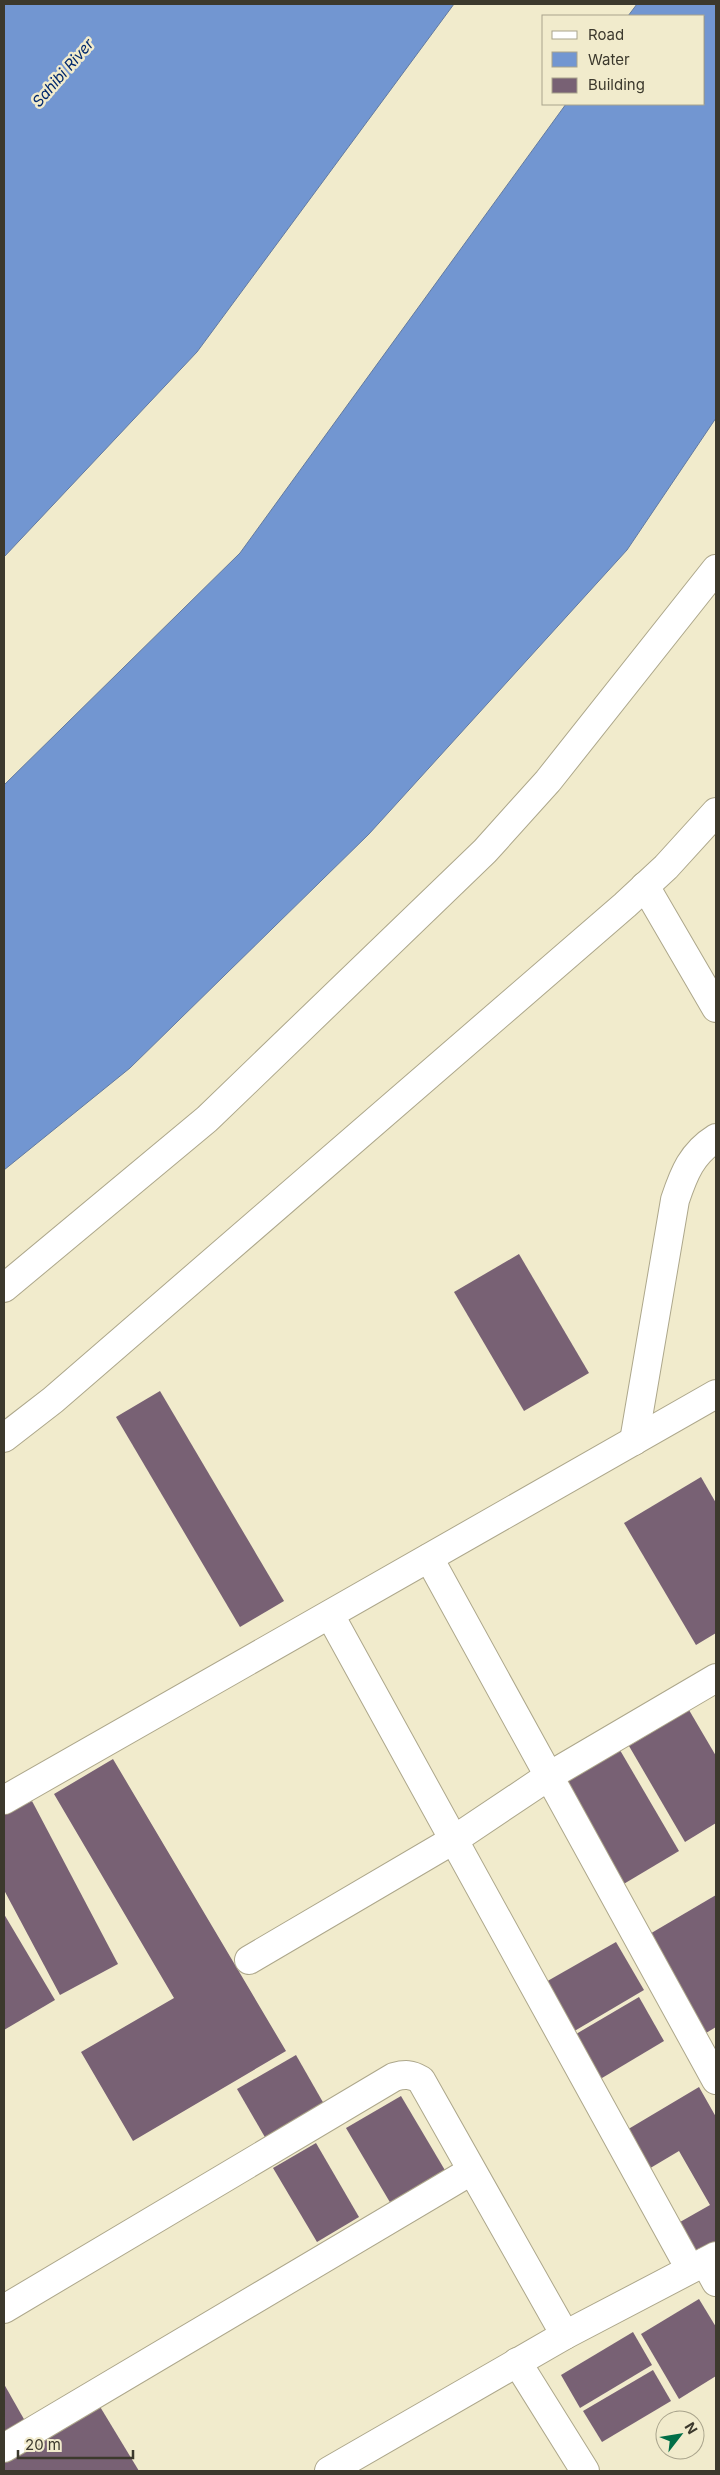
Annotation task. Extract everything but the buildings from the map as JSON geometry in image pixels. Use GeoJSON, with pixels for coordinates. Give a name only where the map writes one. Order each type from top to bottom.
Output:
{"type":"FeatureCollection","features":[{"type":"Feature","properties":{"kind":"street"},"geometry":{"type":"LineString","coordinates":[[4,1288],[207,1119],[486,851],[548,781],[716,568]]}},
{"type":"Feature","properties":{"kind":"street"},"geometry":{"type":"LineString","coordinates":[[4,1438],[53,1400],[666,868],[716,812]]}},
{"type":"Feature","properties":{"kind":"street"},"geometry":{"type":"LineString","coordinates":[[645,886],[716,1008]]}},
{"type":"Feature","properties":{"kind":"street"},"geometry":{"type":"LineString","coordinates":[[634,1441],[675,1200],[683,1175],[692,1158],[716,1138]]}},
{"type":"Feature","properties":{"kind":"street"},"geometry":{"type":"LineString","coordinates":[[4,1800],[716,1394]]}},
{"type":"Feature","properties":{"kind":"street"},"geometry":{"type":"LineString","coordinates":[[430,1558],[716,2080]]}},
{"type":"Feature","properties":{"kind":"street"},"geometry":{"type":"LineString","coordinates":[[329,2471],[565,2335],[707,2267],[455,1839],[330,1615]]}},
{"type":"Feature","properties":{"kind":"street"},"geometry":{"type":"LineString","coordinates":[[250,1960],[455,1839],[549,1776],[716,1678]]}},
{"type":"Feature","properties":{"kind":"street"},"geometry":{"type":"LineString","coordinates":[[4,2309],[394,2077],[404,2074],[413,2075],[421,2080],[565,2335]]}},
{"type":"Feature","properties":{"kind":"street"},"geometry":{"type":"LineString","coordinates":[[4,2448],[471,2171]]}},
{"type":"Feature","properties":{"kind":"street"},"geometry":{"type":"LineString","coordinates":[[518,2362],[585,2471]]}},
{"type":"Feature","properties":{"kind":"water","name":"Sahibi River"},"geometry":{"type":"Polygon","coordinates":[[[4,4],[454,4],[197,352],[4,557],[4,4]]]}},
{"type":"Feature","properties":{"kind":"water"},"geometry":{"type":"Polygon","coordinates":[[[637,4],[716,4],[716,418],[627,550],[369,834],[130,1068],[4,1170],[4,785],[240,553],[565,105],[705,105],[705,15],[629,15],[637,4]]]}}]}
